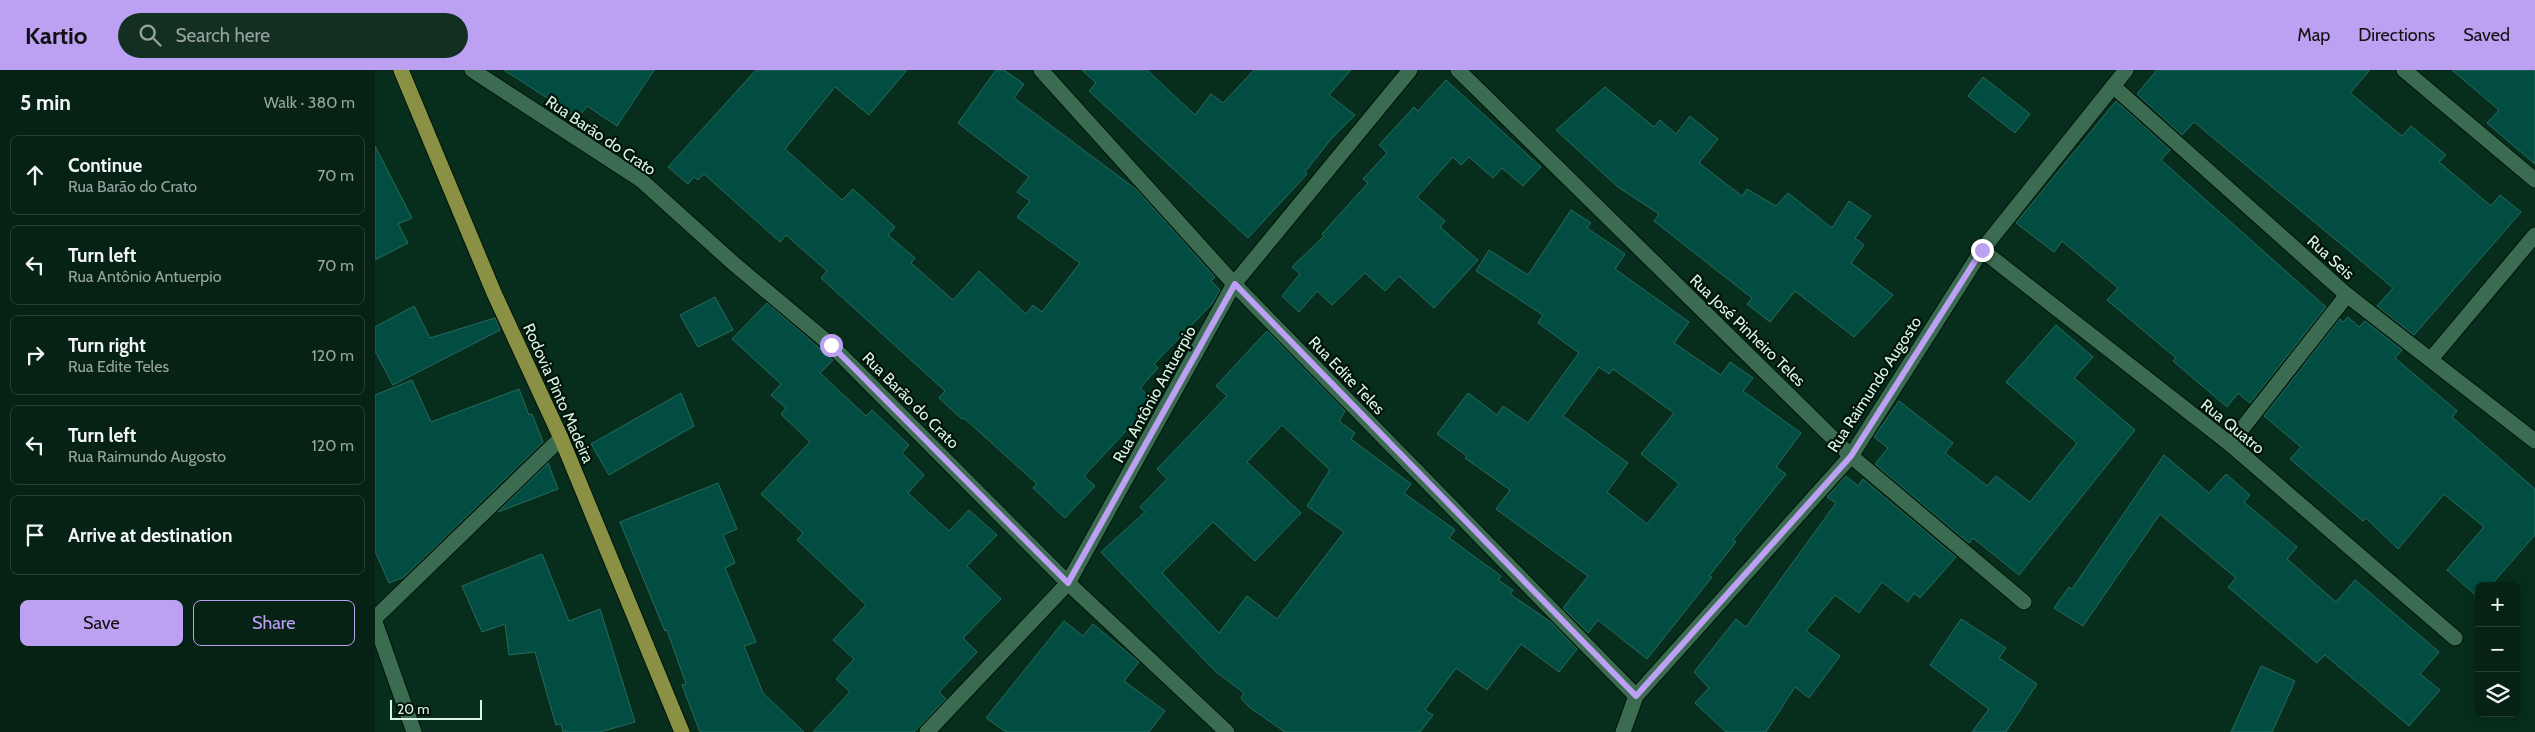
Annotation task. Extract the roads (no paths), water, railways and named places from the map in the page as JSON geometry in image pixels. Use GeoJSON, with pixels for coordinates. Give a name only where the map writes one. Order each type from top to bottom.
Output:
{"type":"FeatureCollection","features":[{"type":"Feature","properties":{"kind":"main road","name":"Rodovia Pinto Madeira"},"geometry":{"type":"LineString","coordinates":[[401,70],[494,293],[561,438],[682,732]]}},
{"type":"Feature","properties":{"kind":"street","name":"Rua Barão do Crato"},"geometry":{"type":"LineString","coordinates":[[472,70],[641,180],[733,263],[831,345],[1068,583],[1227,732]]}},
{"type":"Feature","properties":{"kind":"street","name":"Rua Edite Teles"},"geometry":{"type":"LineString","coordinates":[[1041,70],[1235,284],[1636,696]]}},
{"type":"Feature","properties":{"kind":"street","name":"Rua Antônio Antuerpio"},"geometry":{"type":"LineString","coordinates":[[927,732],[1068,583],[1235,284],[1410,70]]}},
{"type":"Feature","properties":{"kind":"street","name":"Rua José Pinheiro Teles"},"geometry":{"type":"LineString","coordinates":[[1458,70],[1851,456],[2024,602]]}},
{"type":"Feature","properties":{"kind":"street","name":"Rua Raimundo Augosto"},"geometry":{"type":"LineString","coordinates":[[1623,732],[1636,696],[1851,456],[1982,250],[2127,70]]}},
{"type":"Feature","properties":{"kind":"street"},"geometry":{"type":"LineString","coordinates":[[2404,70],[2535,180]]}},
{"type":"Feature","properties":{"kind":"street","name":"Rua Seis"},"geometry":{"type":"LineString","coordinates":[[2113,86],[2347,295],[2535,441]]}},
{"type":"Feature","properties":{"kind":"street"},"geometry":{"type":"LineString","coordinates":[[2431,359],[2535,235]]}},
{"type":"Feature","properties":{"kind":"street","name":"Rua Quatro"},"geometry":{"type":"LineString","coordinates":[[1982,250],[2231,444],[2455,638]]}},
{"type":"Feature","properties":{"kind":"street"},"geometry":{"type":"LineString","coordinates":[[2231,444],[2347,295]]}},
{"type":"Feature","properties":{"kind":"street"},"geometry":{"type":"LineString","coordinates":[[414,732],[375,620],[561,438]]}}]}
